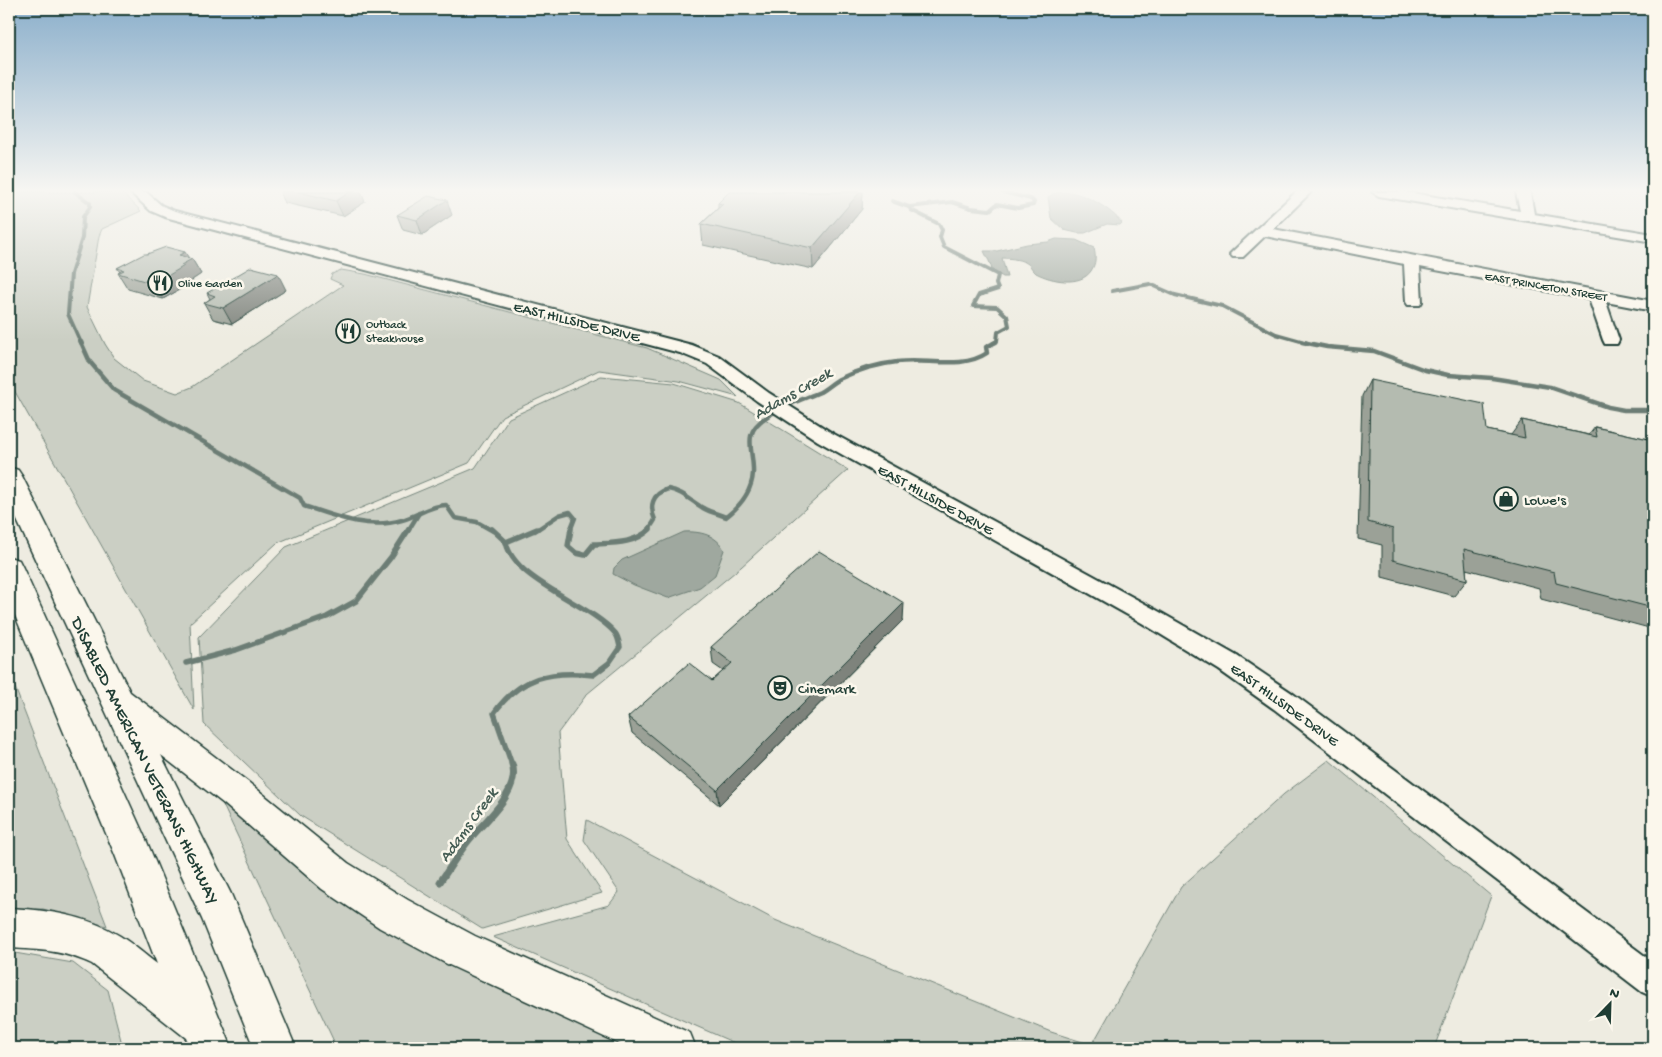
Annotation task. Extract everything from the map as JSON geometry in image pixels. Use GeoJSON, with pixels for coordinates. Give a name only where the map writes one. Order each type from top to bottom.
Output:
{"type":"FeatureCollection","features":[{"type":"Feature","properties":{"kind":"highway","name":"DISABLED AMERICAN VETERANS HIGHWAY"},"geometry":{"type":"LineString","coordinates":[[9,476],[217,908],[275,1048]]}},
{"type":"Feature","properties":{"kind":"highway"},"geometry":{"type":"LineString","coordinates":[[9,568],[134,855],[207,1037]]}},
{"type":"Feature","properties":{"kind":"highway"},"geometry":{"type":"LineString","coordinates":[[116,700],[236,793],[335,876],[394,914],[461,950],[675,1048]]}},
{"type":"Feature","properties":{"kind":"highway"},"geometry":{"type":"LineString","coordinates":[[9,928],[54,931],[78,937],[106,950],[207,1037]]}},
{"type":"Feature","properties":{"kind":"street","name":"EAST HILLSIDE DRIVE"},"geometry":{"type":"LineString","coordinates":[[275,241],[686,348],[713,360],[799,421],[894,476],[1150,617],[1228,663],[1290,706],[1653,981]]}},
{"type":"Feature","properties":{"kind":"street"},"geometry":{"type":"LineString","coordinates":[[1238,254],[1252,241]]}},
{"type":"Feature","properties":{"kind":"street","name":"EAST PRINCETON STREET"},"geometry":{"type":"LineString","coordinates":[[1305,241],[1653,306]]}},
{"type":"Feature","properties":{"kind":"street"},"geometry":{"type":"LineString","coordinates":[[1412,262],[1414,302]]}},
{"type":"Feature","properties":{"kind":"street"},"geometry":{"type":"LineString","coordinates":[[1596,295],[1610,340]]}},
{"type":"Feature","properties":{"kind":"shaded area"},"geometry":{"type":"Polygon","coordinates":[[[9,241],[98,241],[87,307],[105,344],[114,358],[143,381],[177,393],[192,387],[343,285],[330,279],[332,274],[341,270],[365,274],[647,348],[721,380],[738,397],[679,381],[599,370],[502,416],[469,463],[277,543],[190,623],[194,710],[9,381],[9,241]]]}},
{"type":"Feature","properties":{"kind":"shaded area"},"geometry":{"type":"Polygon","coordinates":[[[1079,241],[1094,248],[1095,263],[1091,271],[1086,276],[1073,281],[1057,280],[1036,273],[1025,262],[1002,258],[1007,277],[1003,277],[992,270],[984,251],[997,251],[1027,244],[1079,241]]]}},
{"type":"Feature","properties":{"kind":"shaded area"},"geometry":{"type":"Polygon","coordinates":[[[601,376],[674,383],[739,403],[848,470],[741,567],[587,694],[558,733],[567,839],[602,893],[482,929],[301,816],[204,724],[199,637],[286,547],[475,468],[509,418],[601,376]]]}},
{"type":"Feature","properties":{"kind":"shaded area"},"geometry":{"type":"Polygon","coordinates":[[[684,532],[696,532],[712,537],[724,550],[715,575],[700,587],[668,598],[634,585],[613,574],[614,568],[622,560],[684,532]]]}},
{"type":"Feature","properties":{"kind":"shaded area"},"geometry":{"type":"Polygon","coordinates":[[[9,672],[107,926],[43,909],[9,911],[9,672]]]}},
{"type":"Feature","properties":{"kind":"shaded area"},"geometry":{"type":"Polygon","coordinates":[[[1329,760],[1491,896],[1434,1048],[746,1048],[493,937],[609,905],[619,892],[584,840],[587,820],[775,920],[1051,1032],[1092,1045],[1181,887],[1284,794],[1329,760]]]}},
{"type":"Feature","properties":{"kind":"shaded area"},"geometry":{"type":"Polygon","coordinates":[[[229,798],[507,987],[643,1048],[337,1048],[222,803],[229,798]]]}},
{"type":"Feature","properties":{"kind":"shaded area"},"geometry":{"type":"Polygon","coordinates":[[[9,952],[73,963],[108,990],[123,1048],[9,1048],[9,952]]]}},
{"type":"Feature","properties":{"kind":"building"},"geometry":{"type":"Polygon","coordinates":[[[781,241],[818,241],[812,248],[781,241]]]}},
{"type":"Feature","properties":{"kind":"building"},"geometry":{"type":"Polygon","coordinates":[[[166,247],[185,252],[179,255],[192,259],[154,284],[118,273],[124,270],[117,268],[144,254],[166,247]]]}},
{"type":"Feature","properties":{"kind":"building"},"geometry":{"type":"Polygon","coordinates":[[[251,267],[278,274],[223,308],[204,303],[215,296],[207,293],[251,267]]]}},
{"type":"Feature","properties":{"kind":"building","name":"Lowe's"},"geometry":{"type":"Polygon","coordinates":[[[1370,380],[1484,404],[1487,430],[1525,438],[1522,420],[1597,437],[1595,427],[1653,440],[1653,608],[1556,583],[1554,572],[1464,549],[1467,580],[1393,560],[1393,529],[1368,522],[1370,380]]]}},
{"type":"Feature","properties":{"kind":"building","name":"Cinemark"},"geometry":{"type":"Polygon","coordinates":[[[819,551],[904,603],[717,790],[628,717],[689,663],[712,681],[732,663],[711,647],[819,551]]]}},
{"type":"Feature","properties":{"kind":"building"},"geometry":{"type":"Polygon","coordinates":[[[1564,1043],[1572,1048],[1563,1048],[1564,1043]]]}},
{"type":"Feature","properties":{"kind":"waterway"},"geometry":{"type":"LineString","coordinates":[[81,241],[71,274],[68,314],[81,343]]}},
{"type":"Feature","properties":{"kind":"waterway","name":"Adams Creek"},"geometry":{"type":"LineString","coordinates":[[942,241],[944,247],[998,275],[996,284],[998,289],[979,295],[973,306],[997,307],[1007,316],[1009,326],[998,332],[997,341],[993,343]]}},
{"type":"Feature","properties":{"kind":"waterway"},"geometry":{"type":"LineString","coordinates":[[1112,291],[1150,284],[1175,295],[1222,306],[1276,334],[1308,343]]}},
{"type":"Feature","properties":{"kind":"waterway"},"geometry":{"type":"LineString","coordinates":[[81,342],[90,362],[114,390],[300,498],[304,506],[353,521],[377,524],[390,523],[419,514]]}},
{"type":"Feature","properties":{"kind":"waterway","name":"Adams Creek"},"geometry":{"type":"LineString","coordinates":[[648,530],[655,520],[652,510],[653,501],[658,494],[668,489],[682,494],[711,512],[726,517],[731,513],[748,492],[752,480],[753,465],[750,443],[753,430],[765,418],[778,410],[820,392],[839,379],[867,368],[908,361],[966,361],[987,353],[986,347],[996,342]]}},
{"type":"Feature","properties":{"kind":"waterway"},"geometry":{"type":"LineString","coordinates":[[1302,342],[1327,347],[1374,351],[1425,370],[1448,375],[1492,378],[1550,387],[1608,407],[1624,410],[1653,410]]}},
{"type":"Feature","properties":{"kind":"waterway"},"geometry":{"type":"LineString","coordinates":[[419,514],[440,505],[446,505],[455,518],[477,522],[493,531]]}},
{"type":"Feature","properties":{"kind":"waterway","name":"Adams Creek"},"geometry":{"type":"LineString","coordinates":[[535,531],[559,515],[570,512],[575,518],[570,531]]}},
{"type":"Feature","properties":{"kind":"waterway"},"geometry":{"type":"LineString","coordinates":[[408,531],[419,514]]}},
{"type":"Feature","properties":{"kind":"waterway"},"geometry":{"type":"LineString","coordinates":[[186,663],[236,650],[327,617],[356,601],[391,557],[409,529]]}},
{"type":"Feature","properties":{"kind":"waterway"},"geometry":{"type":"LineString","coordinates":[[492,529],[506,542]]}},
{"type":"Feature","properties":{"kind":"waterway","name":"Adams Creek"},"geometry":{"type":"LineString","coordinates":[[506,542],[537,529]]}},
{"type":"Feature","properties":{"kind":"waterway","name":"Adams Creek"},"geometry":{"type":"LineString","coordinates":[[571,529],[568,546],[576,553],[585,555],[594,544],[631,540],[638,538],[648,530]]}},
{"type":"Feature","properties":{"kind":"waterway","name":"Adams Creek"},"geometry":{"type":"LineString","coordinates":[[506,542],[512,556],[522,568],[553,591],[603,622],[616,634],[620,647],[609,663],[593,675],[550,675],[525,684],[504,701],[494,713],[512,765]]}},
{"type":"Feature","properties":{"kind":"waterway","name":"Adams Creek"},"geometry":{"type":"LineString","coordinates":[[440,882],[466,844],[506,797],[514,775],[512,764]]}},
{"type":"Feature","properties":{"kind":"place","name":"Olive Garden"},"geometry":{"type":"Point","coordinates":[160,283]}},
{"type":"Feature","properties":{"kind":"place","name":"Outback Steakhouse"},"geometry":{"type":"Point","coordinates":[348,331]}},
{"type":"Feature","properties":{"kind":"place","name":"Lowe's"},"geometry":{"type":"Point","coordinates":[1506,499]}},
{"type":"Feature","properties":{"kind":"place","name":"Cinemark"},"geometry":{"type":"Point","coordinates":[780,688]}}]}
